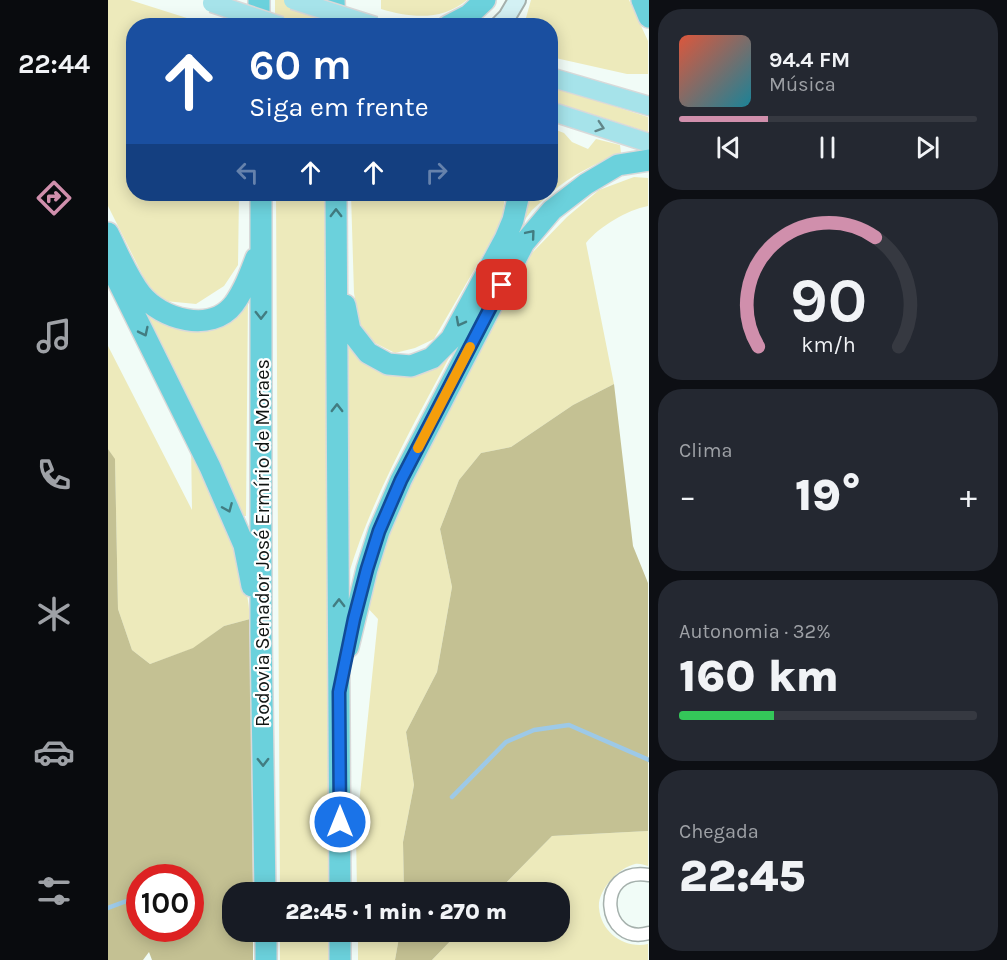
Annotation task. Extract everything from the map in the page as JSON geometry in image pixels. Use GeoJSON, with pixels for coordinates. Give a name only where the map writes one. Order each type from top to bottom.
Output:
{"type":"FeatureCollection","features":[{"type":"Feature","properties":{"kind":"highway"},"geometry":{"type":"LineString","coordinates":[[259,0],[259,18]]}},
{"type":"Feature","properties":{"kind":"highway"},"geometry":{"type":"LineString","coordinates":[[334,0],[334,18]]}},
{"type":"Feature","properties":{"kind":"highway"},"geometry":{"type":"LineString","coordinates":[[463,18],[485,0]]}},
{"type":"Feature","properties":{"kind":"highway"},"geometry":{"type":"LineString","coordinates":[[642,0],[648,17]]}},
{"type":"Feature","properties":{"kind":"highway"},"geometry":{"type":"LineString","coordinates":[[339,692],[354,619],[379,531],[401,480],[524,243],[552,210],[586,184],[618,165],[648,160]]}},
{"type":"Feature","properties":{"kind":"highway","name":"Rodovia Senador José Ermírio de Moraes"},"geometry":{"type":"LineString","coordinates":[[261,201],[261,633],[265,882]]}},
{"type":"Feature","properties":{"kind":"highway"},"geometry":{"type":"LineString","coordinates":[[336,201],[340,882]]}},
{"type":"Feature","properties":{"kind":"highway"},"geometry":{"type":"LineString","coordinates":[[336,271],[350,330],[368,353],[388,364],[411,366],[424,362],[451,339],[513,220],[517,201]]}},
{"type":"Feature","properties":{"kind":"highway"},"geometry":{"type":"LineString","coordinates":[[108,233],[142,295],[156,307],[174,317],[189,321],[218,317],[233,306],[247,283],[261,244]]}},
{"type":"Feature","properties":{"kind":"highway"},"geometry":{"type":"LineString","coordinates":[[108,261],[210,467],[244,545],[261,633]]}},
{"type":"Feature","properties":{"kind":"highway"},"geometry":{"type":"LineString","coordinates":[[266,942],[266,960]]}},
{"type":"Feature","properties":{"kind":"highway"},"geometry":{"type":"LineString","coordinates":[[340,942],[340,960]]}},
{"type":"Feature","properties":{"kind":"main road"},"geometry":{"type":"LineString","coordinates":[[293,0],[350,18]]}},
{"type":"Feature","properties":{"kind":"main road"},"geometry":{"type":"LineString","coordinates":[[506,18],[519,0]]}},
{"type":"Feature","properties":{"kind":"main road"},"geometry":{"type":"LineString","coordinates":[[516,18],[519,0]]}},
{"type":"Feature","properties":{"kind":"main road"},"geometry":{"type":"LineString","coordinates":[[206,2],[257,18]]}},
{"type":"Feature","properties":{"kind":"main road"},"geometry":{"type":"LineString","coordinates":[[558,79],[648,106]]}},
{"type":"Feature","properties":{"kind":"main road"},"geometry":{"type":"LineString","coordinates":[[558,114],[648,143]]}},
{"type":"Feature","properties":{"kind":"street"},"geometry":{"type":"LineString","coordinates":[[648,875],[630,875],[621,880],[610,896],[609,906],[612,916],[624,931],[634,934],[648,933]]}},
{"type":"Feature","properties":{"kind":"shaded area"},"geometry":{"type":"Polygon","coordinates":[[[108,0],[130,0],[187,18],[126,18],[126,201],[239,201],[238,265],[224,286],[196,304],[165,301],[150,290],[108,206],[108,0]]]}},
{"type":"Feature","properties":{"kind":"shaded area"},"geometry":{"type":"Polygon","coordinates":[[[275,0],[323,0],[323,18],[275,18],[275,0]]]}},
{"type":"Feature","properties":{"kind":"shaded area"},"geometry":{"type":"Polygon","coordinates":[[[381,0],[467,0],[447,12],[415,16],[381,9],[381,0]]]}},
{"type":"Feature","properties":{"kind":"shaded area"},"geometry":{"type":"Polygon","coordinates":[[[531,0],[629,0],[648,41],[648,74],[627,74],[558,59],[558,18],[526,18],[531,0]]]}},
{"type":"Feature","properties":{"kind":"shaded area"},"geometry":{"type":"Polygon","coordinates":[[[558,89],[648,117],[648,132],[558,103],[558,89]]]}},
{"type":"Feature","properties":{"kind":"shaded area"},"geometry":{"type":"Polygon","coordinates":[[[558,131],[564,133],[572,142],[588,149],[596,139],[620,145],[621,153],[584,170],[558,188],[558,131]]]}},
{"type":"Feature","properties":{"kind":"shaded area"},"geometry":{"type":"Polygon","coordinates":[[[634,177],[648,178],[648,206],[631,211],[614,220],[586,243],[614,384],[573,405],[511,447],[481,453],[459,480],[440,529],[452,587],[437,672],[406,732],[414,785],[403,842],[404,882],[357,882],[356,833],[378,619],[365,605],[384,544],[408,485],[531,254],[567,217],[599,190],[634,177]]]}},
{"type":"Feature","properties":{"kind":"shaded area"},"geometry":{"type":"Polygon","coordinates":[[[276,201],[325,201],[329,882],[280,882],[276,201]]]}},
{"type":"Feature","properties":{"kind":"shaded area"},"geometry":{"type":"Polygon","coordinates":[[[351,201],[504,201],[502,222],[434,339],[415,348],[395,353],[371,341],[359,323],[354,293],[351,201]]]}},
{"type":"Feature","properties":{"kind":"shaded area"},"geometry":{"type":"Polygon","coordinates":[[[523,201],[542,201],[532,210],[521,225],[523,201]]]}},
{"type":"Feature","properties":{"kind":"shaded area"},"geometry":{"type":"Polygon","coordinates":[[[129,289],[184,325],[248,296],[246,516],[243,516],[229,484],[129,289]]]}},
{"type":"Feature","properties":{"kind":"shaded area"},"geometry":{"type":"Polygon","coordinates":[[[461,335],[385,481],[349,573],[348,343],[364,361],[386,370],[461,335]]]}},
{"type":"Feature","properties":{"kind":"shaded area"},"geometry":{"type":"Polygon","coordinates":[[[108,346],[192,510],[191,443],[220,507],[243,573],[247,596],[250,619],[224,626],[194,648],[150,664],[132,650],[118,609],[115,460],[108,449],[108,346]]]}},
{"type":"Feature","properties":{"kind":"shaded area"},"geometry":{"type":"Polygon","coordinates":[[[614,384],[633,546],[648,583],[648,831],[552,836],[507,882],[404,882],[403,842],[414,785],[406,732],[437,672],[452,587],[440,529],[459,480],[481,453],[511,447],[573,405],[614,384]]]}},
{"type":"Feature","properties":{"kind":"shaded area"},"geometry":{"type":"Polygon","coordinates":[[[108,449],[115,459],[118,609],[132,650],[150,664],[193,648],[224,626],[250,619],[253,882],[222,882],[222,942],[253,942],[253,960],[152,960],[149,952],[143,960],[108,960],[108,449]]]}},
{"type":"Feature","properties":{"kind":"shaded area"},"geometry":{"type":"Polygon","coordinates":[[[648,831],[648,866],[635,864],[616,875],[601,895],[599,908],[604,925],[609,932],[631,944],[648,944],[648,960],[432,960],[449,942],[570,942],[570,882],[507,882],[552,836],[648,831]]]}},
{"type":"Feature","properties":{"kind":"shaded area"},"geometry":{"type":"Polygon","coordinates":[[[280,942],[329,942],[329,960],[280,960],[280,942]]]}},
{"type":"Feature","properties":{"kind":"shaded area"},"geometry":{"type":"Polygon","coordinates":[[[358,942],[398,942],[395,960],[358,960],[358,942]]]}},
{"type":"Feature","properties":{"kind":"shaded area"},"geometry":{"type":"Polygon","coordinates":[[[398,942],[449,942],[432,960],[395,960],[398,942]]]}},
{"type":"Feature","properties":{"kind":"waterway"},"geometry":{"type":"LineString","coordinates":[[452,797],[506,742],[534,730],[569,725],[649,760]]}},
{"type":"Feature","properties":{"kind":"waterway"},"geometry":{"type":"LineString","coordinates":[[108,908],[126,901]]}},
{"type":"Feature","properties":{"kind":"slow traffic"},"geometry":{"type":"LineString","coordinates":[[418,448],[470,347]]}},
{"type":"Feature","properties":{"kind":"route"},"geometry":{"type":"LineString","coordinates":[[340,822],[339,692],[367,569],[379,531],[401,480],[502,285]]}}]}
